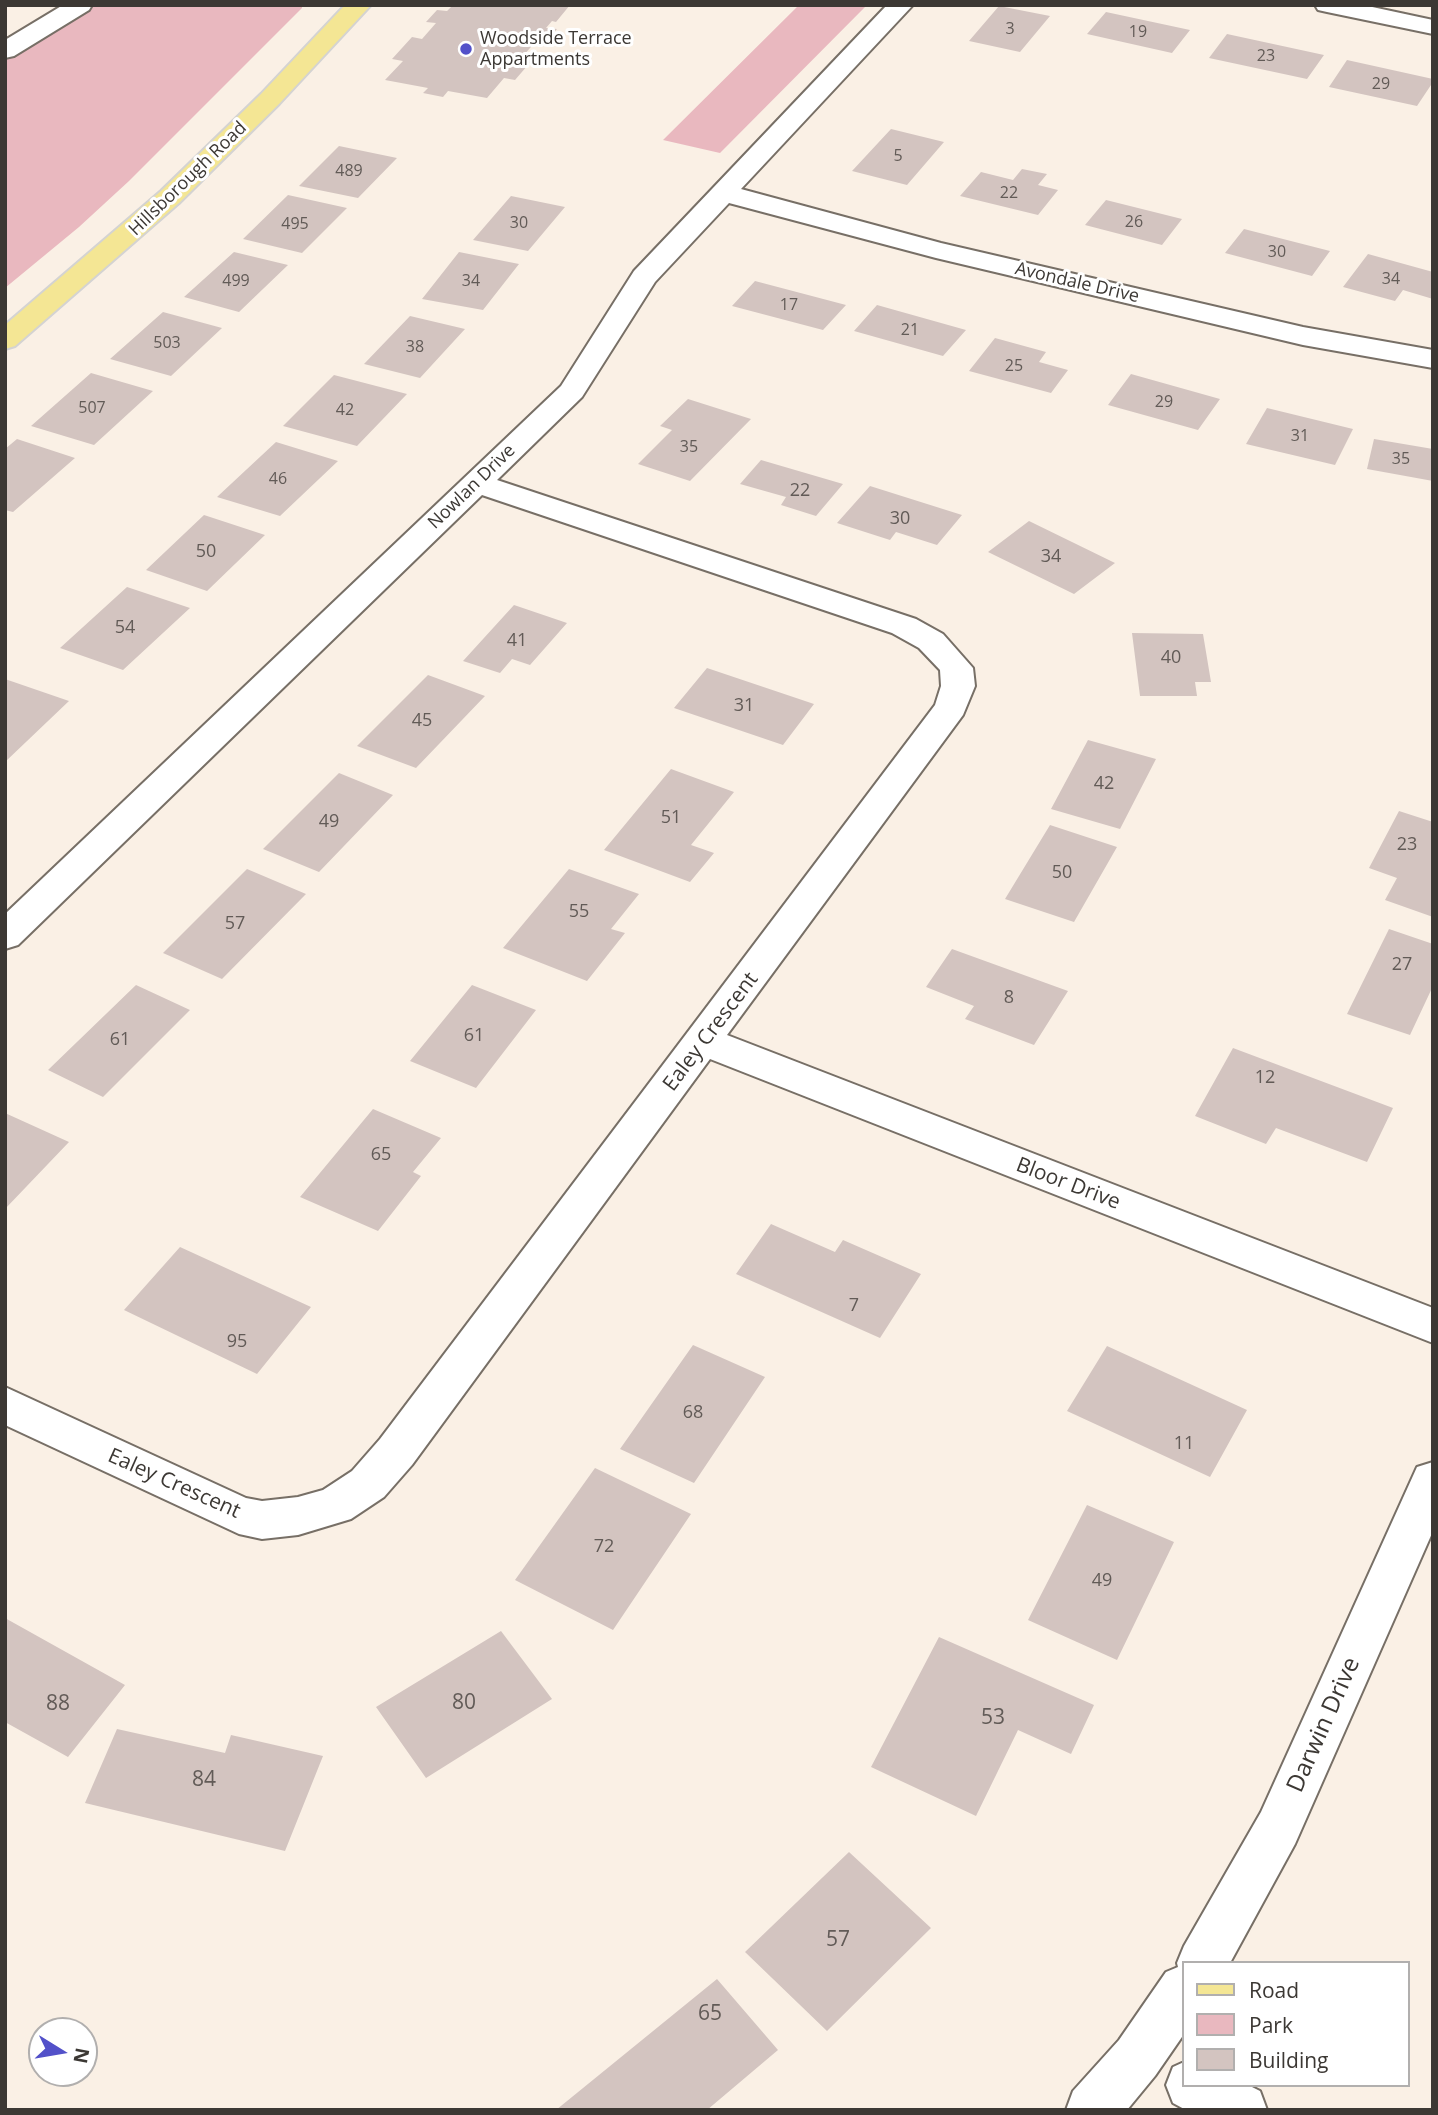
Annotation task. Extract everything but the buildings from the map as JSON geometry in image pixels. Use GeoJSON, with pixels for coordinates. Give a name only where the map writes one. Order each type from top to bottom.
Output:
{"type":"FeatureCollection","features":[{"type":"Feature","properties":{"kind":"main road","name":"Hillsborough Road"},"geometry":{"type":"LineString","coordinates":[[5,340],[124,240],[170,197],[261,108],[359,5]]}},
{"type":"Feature","properties":{"kind":"street"},"geometry":{"type":"LineString","coordinates":[[5,51],[80,5]]}},
{"type":"Feature","properties":{"kind":"street","name":"Nowlan Drive"},"geometry":{"type":"LineString","coordinates":[[5,936],[572,391],[643,277],[901,5]]}},
{"type":"Feature","properties":{"kind":"street"},"geometry":{"type":"LineString","coordinates":[[1326,5],[1433,27]]}},
{"type":"Feature","properties":{"kind":"street","name":"Avondale Drive"},"geometry":{"type":"LineString","coordinates":[[724,193],[936,250],[1289,333],[1433,359]]}},
{"type":"Feature","properties":{"kind":"street","name":"Ealey Crescent"},"geometry":{"type":"LineString","coordinates":[[5,1405],[239,1515],[262,1520],[298,1516],[335,1506],[368,1484],[396,1452],[939,727],[951,707],[958,686],[956,668],[931,641],[904,626],[477,483]]}},
{"type":"Feature","properties":{"kind":"street","name":"Bloor Drive"},"geometry":{"type":"LineString","coordinates":[[704,1041],[1433,1326]]}},
{"type":"Feature","properties":{"kind":"street","name":"Darwin Drive"},"geometry":{"type":"LineString","coordinates":[[1203,1961],[1278,1828],[1433,1479]]}},
{"type":"Feature","properties":{"kind":"street"},"geometry":{"type":"LineString","coordinates":[[1092,2110],[1137,2058],[1182,1993]]}},
{"type":"Feature","properties":{"kind":"street"},"geometry":{"type":"LineString","coordinates":[[1137,2058],[1182,2081]]}},
{"type":"Feature","properties":{"kind":"street"},"geometry":{"type":"LineString","coordinates":[[1196,2087],[1241,2110]]}},
{"type":"Feature","properties":{"kind":"green space"},"geometry":{"type":"Polygon","coordinates":[[[94,5],[302,5],[302,8],[129,181],[79,227],[5,288],[5,60],[94,5]]]}},
{"type":"Feature","properties":{"kind":"green space"},"geometry":{"type":"Polygon","coordinates":[[[799,5],[867,5],[720,153],[663,140],[799,5]]]}},
{"type":"Feature","properties":{"kind":"place","name":"Woodside Terrace Appartments"},"geometry":{"type":"Point","coordinates":[466,49]}}]}
